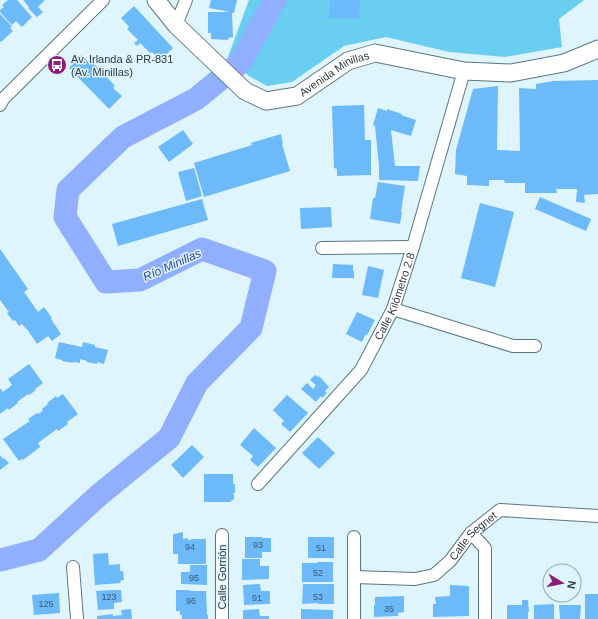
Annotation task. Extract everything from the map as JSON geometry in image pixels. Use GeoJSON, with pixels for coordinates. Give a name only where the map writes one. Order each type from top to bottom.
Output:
{"type":"FeatureCollection","features":[{"type":"Feature","properties":{"kind":"street"},"geometry":{"type":"LineString","coordinates":[[0,105],[3,99],[103,0]]}},
{"type":"Feature","properties":{"kind":"street","name":"Avenida Minillas"},"geometry":{"type":"LineString","coordinates":[[156,0],[176,25],[245,91],[266,101],[298,96],[348,62],[375,53],[464,71],[511,73],[564,63],[598,49]]}},
{"type":"Feature","properties":{"kind":"street"},"geometry":{"type":"LineString","coordinates":[[176,25],[186,0]]}},
{"type":"Feature","properties":{"kind":"street","name":"Calle Kilómetro 2.8"},"geometry":{"type":"LineString","coordinates":[[258,484],[361,370],[393,309],[413,247],[464,71]]}},
{"type":"Feature","properties":{"kind":"street"},"geometry":{"type":"LineString","coordinates":[[322,248],[413,247]]}},
{"type":"Feature","properties":{"kind":"street"},"geometry":{"type":"LineString","coordinates":[[393,309],[513,346],[535,346]]}},
{"type":"Feature","properties":{"kind":"street","name":"Calle Segnet"},"geometry":{"type":"LineString","coordinates":[[354,577],[416,579],[434,575],[450,561],[471,533],[500,510],[598,516]]}},
{"type":"Feature","properties":{"kind":"street"},"geometry":{"type":"LineString","coordinates":[[471,533],[485,548],[485,619]]}},
{"type":"Feature","properties":{"kind":"street","name":"Calle Gorrión"},"geometry":{"type":"LineString","coordinates":[[222,535],[222,619]]}},
{"type":"Feature","properties":{"kind":"street"},"geometry":{"type":"LineString","coordinates":[[354,536],[354,619]]}},
{"type":"Feature","properties":{"kind":"street"},"geometry":{"type":"LineString","coordinates":[[73,567],[77,619]]}},
{"type":"Feature","properties":{"kind":"shaded area"},"geometry":{"type":"Polygon","coordinates":[[[249,0],[584,0],[559,19],[562,47],[505,57],[449,52],[386,37],[344,46],[292,82],[267,86],[249,76],[228,57],[249,0]]]}},
{"type":"Feature","properties":{"kind":"building"},"geometry":{"type":"Polygon","coordinates":[[[8,0],[17,0],[32,17],[22,27],[16,21],[12,25],[0,12],[0,10],[4,7],[2,5],[8,0]]]}},
{"type":"Feature","properties":{"kind":"building"},"geometry":{"type":"Polygon","coordinates":[[[23,0],[45,0],[38,7],[43,12],[37,17],[28,8],[29,7],[23,0]]]}},
{"type":"Feature","properties":{"kind":"building"},"geometry":{"type":"Polygon","coordinates":[[[211,0],[237,0],[234,13],[232,13],[233,37],[228,38],[228,40],[211,39],[211,33],[208,33],[208,12],[230,12],[209,8],[211,0]]]}},
{"type":"Feature","properties":{"kind":"building"},"geometry":{"type":"Polygon","coordinates":[[[330,0],[360,0],[359,19],[329,18],[330,0]]]}},
{"type":"Feature","properties":{"kind":"building"},"geometry":{"type":"Polygon","coordinates":[[[134,6],[173,48],[160,60],[140,43],[137,46],[134,43],[138,40],[127,29],[129,27],[121,18],[134,6]]]}},
{"type":"Feature","properties":{"kind":"building"},"geometry":{"type":"Polygon","coordinates":[[[0,14],[12,26],[10,28],[13,31],[1,42],[0,41],[0,14]]]}},
{"type":"Feature","properties":{"kind":"building"},"geometry":{"type":"Polygon","coordinates":[[[82,55],[90,64],[92,62],[102,72],[106,69],[109,73],[106,76],[115,86],[113,88],[122,96],[109,109],[69,68],[82,55]]]}},
{"type":"Feature","properties":{"kind":"building"},"geometry":{"type":"Polygon","coordinates":[[[598,80],[598,194],[584,195],[585,203],[576,202],[577,189],[556,189],[557,193],[525,193],[525,183],[505,183],[504,180],[489,180],[489,186],[467,185],[467,176],[455,174],[456,150],[473,89],[498,86],[497,150],[520,151],[519,88],[536,89],[536,84],[553,81],[598,80]]]}},
{"type":"Feature","properties":{"kind":"building"},"geometry":{"type":"Polygon","coordinates":[[[364,105],[365,140],[371,140],[371,175],[337,176],[337,169],[334,168],[332,106],[364,105]]]}},
{"type":"Feature","properties":{"kind":"building"},"geometry":{"type":"Polygon","coordinates":[[[378,108],[387,111],[387,109],[416,120],[411,136],[391,130],[395,166],[420,166],[418,181],[379,180],[375,126],[373,125],[378,108]]]}},
{"type":"Feature","properties":{"kind":"building"},"geometry":{"type":"Polygon","coordinates":[[[183,130],[193,144],[169,162],[158,147],[183,130]]]}},
{"type":"Feature","properties":{"kind":"building"},"geometry":{"type":"Polygon","coordinates":[[[281,134],[282,144],[290,171],[204,197],[194,163],[252,145],[251,143],[281,134]]]}},
{"type":"Feature","properties":{"kind":"building"},"geometry":{"type":"Polygon","coordinates":[[[194,168],[202,196],[186,201],[178,172],[194,168]]]}},
{"type":"Feature","properties":{"kind":"building"},"geometry":{"type":"Polygon","coordinates":[[[378,182],[405,186],[400,224],[370,219],[373,198],[375,198],[378,182]]]}},
{"type":"Feature","properties":{"kind":"building"},"geometry":{"type":"Polygon","coordinates":[[[540,197],[591,219],[586,231],[535,209],[540,197]]]}},
{"type":"Feature","properties":{"kind":"building"},"geometry":{"type":"Polygon","coordinates":[[[202,199],[208,220],[118,246],[112,224],[202,199]]]}},
{"type":"Feature","properties":{"kind":"building"},"geometry":{"type":"Polygon","coordinates":[[[480,203],[514,212],[495,287],[461,278],[480,203]]]}},
{"type":"Feature","properties":{"kind":"building"},"geometry":{"type":"Polygon","coordinates":[[[331,207],[332,227],[301,229],[300,208],[331,207]]]}},
{"type":"Feature","properties":{"kind":"building"},"geometry":{"type":"Polygon","coordinates":[[[0,249],[28,289],[24,292],[38,312],[44,307],[52,318],[51,319],[61,334],[52,341],[48,336],[37,344],[27,329],[22,324],[19,326],[7,313],[9,312],[0,300],[0,249]]]}},
{"type":"Feature","properties":{"kind":"building"},"geometry":{"type":"Polygon","coordinates":[[[333,264],[353,265],[354,278],[332,278],[333,264]]]}},
{"type":"Feature","properties":{"kind":"building"},"geometry":{"type":"Polygon","coordinates":[[[368,266],[384,270],[378,298],[362,295],[368,266]]]}},
{"type":"Feature","properties":{"kind":"building"},"geometry":{"type":"Polygon","coordinates":[[[357,312],[375,320],[362,342],[346,334],[357,312]]]}},
{"type":"Feature","properties":{"kind":"building"},"geometry":{"type":"Polygon","coordinates":[[[59,342],[82,347],[83,342],[108,350],[104,364],[87,362],[80,359],[80,363],[73,363],[55,358],[59,342]]]}},
{"type":"Feature","properties":{"kind":"building"},"geometry":{"type":"Polygon","coordinates":[[[29,364],[43,383],[32,393],[29,395],[28,394],[17,402],[18,403],[9,410],[8,408],[0,414],[0,388],[3,392],[12,385],[8,379],[29,364]]]}},
{"type":"Feature","properties":{"kind":"building"},"geometry":{"type":"Polygon","coordinates":[[[315,375],[318,377],[319,376],[329,387],[325,391],[327,393],[322,398],[321,396],[316,402],[301,389],[307,383],[313,389],[316,385],[310,380],[315,375]]]}},
{"type":"Feature","properties":{"kind":"building"},"geometry":{"type":"Polygon","coordinates":[[[63,394],[78,414],[67,422],[68,424],[58,431],[57,429],[38,443],[40,447],[23,460],[22,459],[19,461],[3,439],[30,421],[28,419],[43,411],[42,409],[48,404],[47,403],[56,396],[57,398],[63,394]]]}},
{"type":"Feature","properties":{"kind":"building"},"geometry":{"type":"Polygon","coordinates":[[[287,395],[308,413],[290,432],[281,424],[284,421],[273,410],[287,395]]]}},
{"type":"Feature","properties":{"kind":"building"},"geometry":{"type":"Polygon","coordinates":[[[254,428],[276,448],[258,467],[250,460],[253,456],[240,445],[254,428]]]}},
{"type":"Feature","properties":{"kind":"building"},"geometry":{"type":"Polygon","coordinates":[[[318,437],[335,453],[319,469],[302,453],[318,437]]]}},
{"type":"Feature","properties":{"kind":"building"},"geometry":{"type":"Polygon","coordinates":[[[192,445],[204,457],[183,478],[171,465],[192,445]]]}},
{"type":"Feature","properties":{"kind":"building"},"geometry":{"type":"Polygon","coordinates":[[[0,455],[9,463],[0,470],[0,455]]]}},
{"type":"Feature","properties":{"kind":"building"},"geometry":{"type":"Polygon","coordinates":[[[204,474],[233,474],[233,484],[235,484],[235,493],[233,493],[234,499],[231,502],[204,502],[204,474]]]}},
{"type":"Feature","properties":{"kind":"building"},"geometry":{"type":"Polygon","coordinates":[[[183,532],[183,539],[206,539],[206,564],[178,564],[178,554],[173,554],[173,534],[183,532]]]}},
{"type":"Feature","properties":{"kind":"building"},"geometry":{"type":"Polygon","coordinates":[[[245,537],[271,538],[271,552],[262,552],[262,558],[245,558],[245,537]]]}},
{"type":"Feature","properties":{"kind":"building"},"geometry":{"type":"Polygon","coordinates":[[[308,537],[334,537],[334,558],[308,558],[308,537]]]}},
{"type":"Feature","properties":{"kind":"building"},"geometry":{"type":"Polygon","coordinates":[[[108,553],[109,565],[120,564],[120,571],[123,571],[124,580],[120,581],[121,583],[95,585],[93,554],[108,553]]]}},
{"type":"Feature","properties":{"kind":"building"},"geometry":{"type":"Polygon","coordinates":[[[242,559],[260,559],[260,566],[269,566],[269,579],[242,580],[242,559]]]}},
{"type":"Feature","properties":{"kind":"building"},"geometry":{"type":"Polygon","coordinates":[[[333,562],[333,582],[302,582],[302,563],[333,562]]]}},
{"type":"Feature","properties":{"kind":"building"},"geometry":{"type":"Polygon","coordinates":[[[190,565],[207,565],[207,585],[181,584],[181,572],[190,572],[190,565]]]}},
{"type":"Feature","properties":{"kind":"building"},"geometry":{"type":"Polygon","coordinates":[[[260,584],[261,591],[270,591],[270,604],[244,605],[243,585],[260,584]]]}},
{"type":"Feature","properties":{"kind":"building"},"geometry":{"type":"Polygon","coordinates":[[[303,584],[334,584],[334,604],[302,604],[303,584]]]}},
{"type":"Feature","properties":{"kind":"building"},"geometry":{"type":"Polygon","coordinates":[[[450,585],[469,586],[469,616],[433,617],[433,604],[436,604],[435,597],[450,596],[450,585]]]}},
{"type":"Feature","properties":{"kind":"building"},"geometry":{"type":"Polygon","coordinates":[[[121,590],[122,602],[114,603],[114,609],[98,610],[96,591],[121,590]]]}},
{"type":"Feature","properties":{"kind":"building"},"geometry":{"type":"Polygon","coordinates":[[[176,590],[206,591],[208,619],[182,619],[180,611],[176,611],[176,590]]]}},
{"type":"Feature","properties":{"kind":"building"},"geometry":{"type":"Polygon","coordinates":[[[59,593],[60,613],[34,615],[32,595],[59,593]]]}},
{"type":"Feature","properties":{"kind":"building"},"geometry":{"type":"Polygon","coordinates":[[[585,594],[598,594],[598,619],[585,619],[585,594]]]}},
{"type":"Feature","properties":{"kind":"building"},"geometry":{"type":"Polygon","coordinates":[[[404,596],[404,612],[398,613],[398,616],[374,617],[375,597],[404,596]]]}},
{"type":"Feature","properties":{"kind":"building"},"geometry":{"type":"Polygon","coordinates":[[[522,600],[528,600],[528,619],[507,619],[507,605],[522,605],[522,600]]]}},
{"type":"Feature","properties":{"kind":"building"},"geometry":{"type":"Polygon","coordinates":[[[554,604],[554,619],[534,619],[534,605],[554,604]]]}},
{"type":"Feature","properties":{"kind":"building"},"geometry":{"type":"Polygon","coordinates":[[[559,605],[581,605],[580,619],[560,619],[559,605]]]}},
{"type":"Feature","properties":{"kind":"building"},"geometry":{"type":"Polygon","coordinates":[[[131,609],[132,619],[97,619],[97,616],[113,614],[113,616],[122,615],[121,610],[131,609]]]}},
{"type":"Feature","properties":{"kind":"building"},"geometry":{"type":"Polygon","coordinates":[[[259,609],[260,616],[269,616],[269,619],[243,619],[243,610],[259,609]]]}},
{"type":"Feature","properties":{"kind":"building"},"geometry":{"type":"Polygon","coordinates":[[[301,609],[333,610],[333,619],[301,619],[301,609]]]}},
{"type":"Feature","properties":{"kind":"waterway","name":"Río Minillas"},"geometry":{"type":"LineString","coordinates":[[0,560],[39,550],[99,495],[169,438],[197,383],[251,328],[265,271],[202,249],[140,280],[106,282],[65,217],[68,190],[123,137],[196,99],[240,63],[275,0]]}},
{"type":"Feature","properties":{"kind":"place","name":"Av. Irlanda & PR-831 (Av. Minillas)"},"geometry":{"type":"Point","coordinates":[57,65]}}]}
